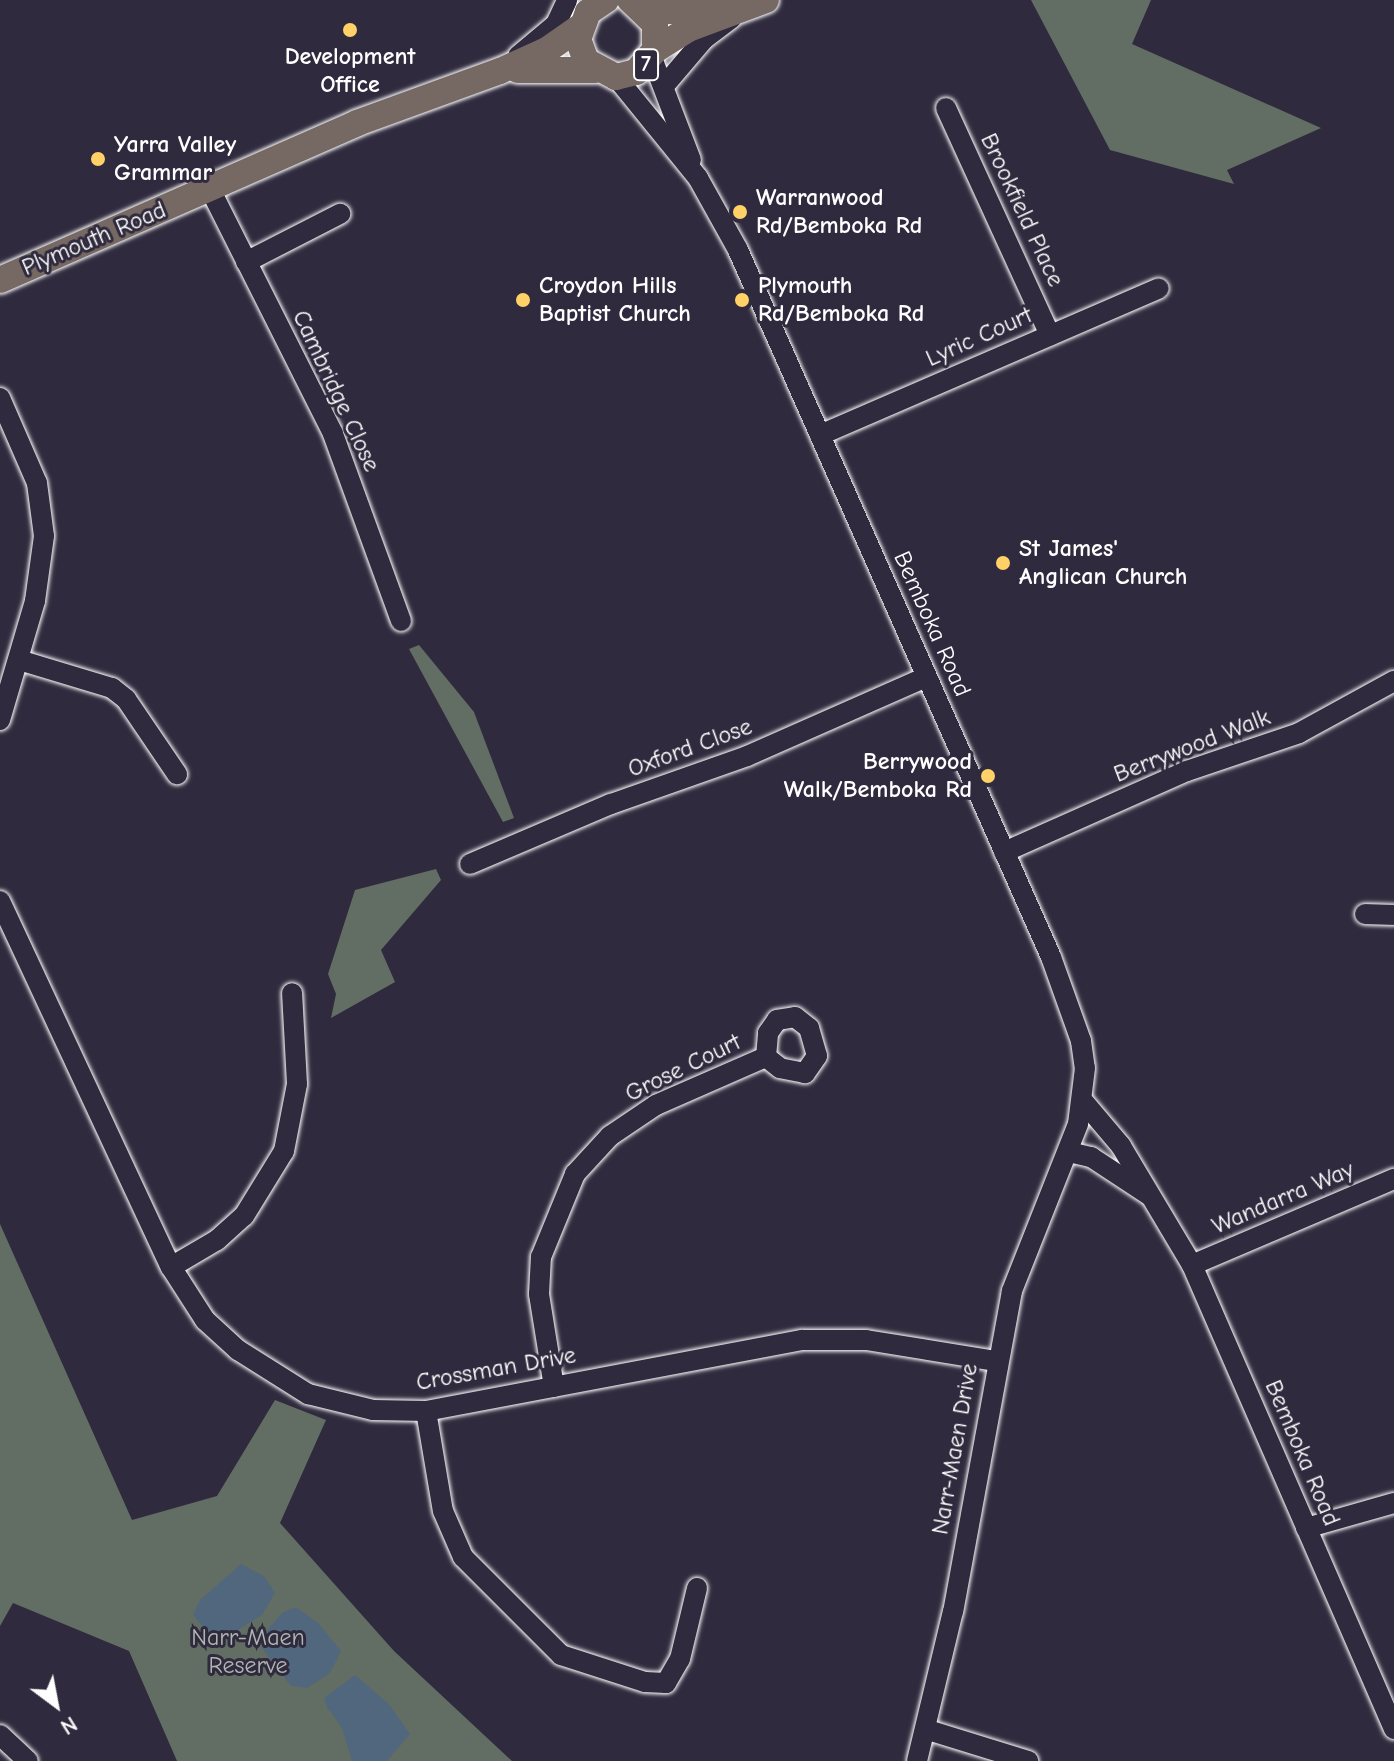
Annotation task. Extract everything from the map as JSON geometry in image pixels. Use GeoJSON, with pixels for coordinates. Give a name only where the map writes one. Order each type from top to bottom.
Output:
{"type":"FeatureCollection","features":[{"type":"Feature","properties":{"kind":"main road","name":"7"},"geometry":{"type":"LineString","coordinates":[[576,12],[606,0]]}},
{"type":"Feature","properties":{"kind":"main road","name":"7"},"geometry":{"type":"LineString","coordinates":[[639,6],[756,4]]}},
{"type":"Feature","properties":{"kind":"main road","name":"7"},"geometry":{"type":"LineString","coordinates":[[605,73],[636,72],[654,54],[688,29],[756,4]]}},
{"type":"Feature","properties":{"kind":"main road","name":"7"},"geometry":{"type":"LineString","coordinates":[[639,6],[655,24],[654,54]]}},
{"type":"Feature","properties":{"kind":"main road","name":"Plymouth Road"},"geometry":{"type":"LineString","coordinates":[[0,280],[357,123],[500,71],[547,50],[576,12]]}},
{"type":"Feature","properties":{"kind":"main road"},"geometry":{"type":"LineString","coordinates":[[576,12],[581,51],[605,73]]}},
{"type":"Feature","properties":{"kind":"main road","name":"Plymouth Road"},"geometry":{"type":"LineString","coordinates":[[500,71],[605,73]]}},
{"type":"Feature","properties":{"kind":"street"},"geometry":{"type":"LineString","coordinates":[[664,86],[704,39],[756,4]]}},
{"type":"Feature","properties":{"kind":"street","name":"Bemboka Road"},"geometry":{"type":"LineString","coordinates":[[654,54],[698,178],[738,250],[1076,1021],[1085,1068],[1083,1101],[1069,1152],[1091,1157],[1157,1200]]}},
{"type":"Feature","properties":{"kind":"street","name":"Bemboka Road"},"geometry":{"type":"LineString","coordinates":[[605,73],[698,178]]}},
{"type":"Feature","properties":{"kind":"street","name":"Brookfield Place"},"geometry":{"type":"LineString","coordinates":[[946,108],[1050,335]]}},
{"type":"Feature","properties":{"kind":"street","name":"Cambridge Close"},"geometry":{"type":"LineString","coordinates":[[210,189],[333,434],[401,621]]}},
{"type":"Feature","properties":{"kind":"street"},"geometry":{"type":"LineString","coordinates":[[246,262],[340,214]]}},
{"type":"Feature","properties":{"kind":"street","name":"Lyric Court"},"geometry":{"type":"LineString","coordinates":[[820,435],[1159,288]]}},
{"type":"Feature","properties":{"kind":"street"},"geometry":{"type":"LineString","coordinates":[[0,398],[37,483],[44,536],[19,660],[1,708]]}},
{"type":"Feature","properties":{"kind":"street"},"geometry":{"type":"LineString","coordinates":[[19,660],[112,688],[126,699],[177,774]]}},
{"type":"Feature","properties":{"kind":"street","name":"Oxford Close"},"geometry":{"type":"LineString","coordinates":[[470,864],[611,804],[747,756],[926,677]]}},
{"type":"Feature","properties":{"kind":"street","name":"Berrywood Walk"},"geometry":{"type":"LineString","coordinates":[[1004,852],[1187,771],[1299,733],[1394,681]]}},
{"type":"Feature","properties":{"kind":"street","name":"Crossman Drive"},"geometry":{"type":"LineString","coordinates":[[0,901],[171,1267],[205,1320],[227,1340],[308,1394],[373,1410],[426,1411],[802,1340],[866,1340],[996,1361]]}},
{"type":"Feature","properties":{"kind":"street"},"geometry":{"type":"LineString","coordinates":[[1365,914],[1394,915]]}},
{"type":"Feature","properties":{"kind":"street"},"geometry":{"type":"LineString","coordinates":[[171,1267],[244,1216],[284,1151],[297,1084],[292,993]]}},
{"type":"Feature","properties":{"kind":"street","name":"Grose Court"},"geometry":{"type":"LineString","coordinates":[[554,1387],[539,1294],[541,1257],[575,1174],[610,1136],[656,1105],[766,1057]]}},
{"type":"Feature","properties":{"kind":"street","name":"Bemboka Road"},"geometry":{"type":"LineString","coordinates":[[1083,1101],[1121,1146],[1157,1200],[1192,1265],[1306,1528],[1387,1694],[1394,1729]]}},
{"type":"Feature","properties":{"kind":"street","name":"Narr-Maen Drive"},"geometry":{"type":"LineString","coordinates":[[917,1761],[928,1730],[996,1361],[1027,1248],[1069,1152]]}},
{"type":"Feature","properties":{"kind":"street","name":"Wandarra Way"},"geometry":{"type":"LineString","coordinates":[[1192,1265],[1394,1179]]}},
{"type":"Feature","properties":{"kind":"street"},"geometry":{"type":"LineString","coordinates":[[426,1411],[443,1511],[463,1557],[561,1655],[645,1682],[666,1683],[680,1659],[697,1588]]}},
{"type":"Feature","properties":{"kind":"street"},"geometry":{"type":"LineString","coordinates":[[1306,1528],[1394,1503]]}},
{"type":"Feature","properties":{"kind":"street"},"geometry":{"type":"LineString","coordinates":[[928,1730],[1028,1761]]}},
{"type":"Feature","properties":{"kind":"street"},"geometry":{"type":"LineString","coordinates":[[0,1735],[28,1761]]}},
{"type":"Feature","properties":{"kind":"green space"},"geometry":{"type":"Polygon","coordinates":[[[1031,0],[1151,0],[1132,44],[1321,128],[1227,170],[1234,184],[1110,150],[1031,0]]]}},
{"type":"Feature","properties":{"kind":"green space"},"geometry":{"type":"Polygon","coordinates":[[[419,645],[474,712],[514,818],[503,822],[409,649],[419,645]]]}},
{"type":"Feature","properties":{"kind":"green space"},"geometry":{"type":"Polygon","coordinates":[[[436,869],[441,880],[381,950],[395,982],[331,1018],[336,994],[328,974],[355,890],[436,869]]]}},
{"type":"Feature","properties":{"kind":"green space","name":"Narr-Maen Reserve"},"geometry":{"type":"Polygon","coordinates":[[[0,1224],[132,1520],[217,1496],[275,1400],[326,1420],[280,1523],[394,1651],[512,1761],[177,1761],[129,1651],[13,1603],[0,1626],[0,1224]]]}},
{"type":"Feature","properties":{"kind":"water"},"geometry":{"type":"Polygon","coordinates":[[[241,1564],[264,1576],[275,1593],[262,1615],[217,1643],[193,1615],[200,1600],[241,1564]]]}},
{"type":"Feature","properties":{"kind":"water"},"geometry":{"type":"Polygon","coordinates":[[[296,1607],[319,1624],[341,1651],[330,1673],[307,1688],[291,1686],[262,1648],[262,1636],[282,1613],[296,1607]]]}},
{"type":"Feature","properties":{"kind":"water"},"geometry":{"type":"Polygon","coordinates":[[[355,1675],[389,1704],[410,1734],[387,1761],[352,1761],[342,1728],[327,1707],[324,1698],[355,1675]]]}},
{"type":"Feature","properties":{"kind":"place","name":"Development Office"},"geometry":{"type":"Point","coordinates":[350,30]}},
{"type":"Feature","properties":{"kind":"place","name":"Yarra Valley Grammar"},"geometry":{"type":"Point","coordinates":[98,159]}},
{"type":"Feature","properties":{"kind":"place","name":"Warranwood Rd/Bemboka Rd"},"geometry":{"type":"Point","coordinates":[740,212]}},
{"type":"Feature","properties":{"kind":"place","name":"Croydon Hills Baptist Church"},"geometry":{"type":"Point","coordinates":[523,300]}},
{"type":"Feature","properties":{"kind":"place","name":"Plymouth Rd/Bemboka Rd"},"geometry":{"type":"Point","coordinates":[742,300]}},
{"type":"Feature","properties":{"kind":"place","name":"St James' Anglican Church"},"geometry":{"type":"Point","coordinates":[1003,563]}},
{"type":"Feature","properties":{"kind":"place","name":"Berrywood Walk/Bemboka Rd"},"geometry":{"type":"Point","coordinates":[988,776]}}]}
